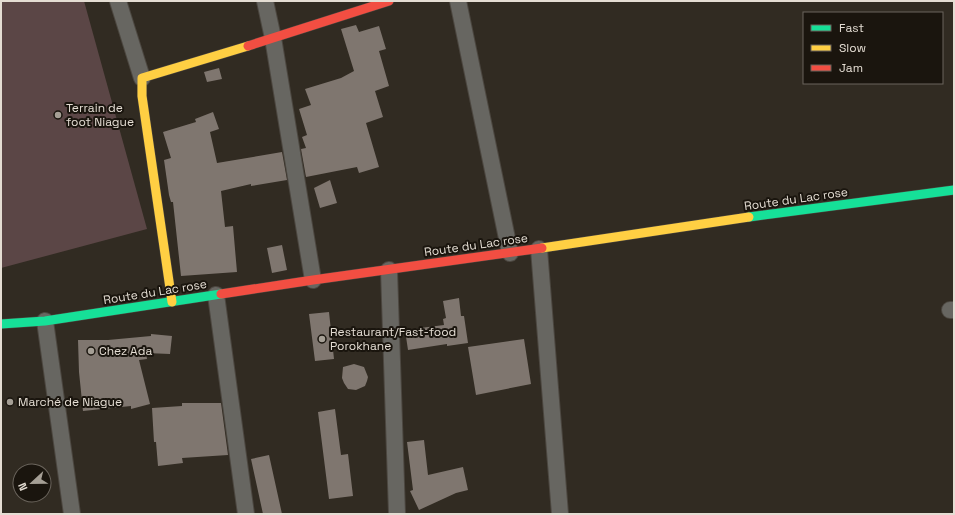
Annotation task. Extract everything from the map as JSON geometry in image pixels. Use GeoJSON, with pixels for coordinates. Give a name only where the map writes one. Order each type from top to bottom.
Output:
{"type":"FeatureCollection","features":[{"type":"Feature","properties":{"kind":"main road"},"geometry":{"type":"LineString","coordinates":[[172,302],[142,96],[142,78],[389,1]]}},
{"type":"Feature","properties":{"kind":"main road","name":"Route du Lac rose"},"geometry":{"type":"LineString","coordinates":[[1,324],[45,321],[313,280],[539,249],[790,211],[954,190]]}},
{"type":"Feature","properties":{"kind":"street"},"geometry":{"type":"LineString","coordinates":[[118,1],[142,78]]}},
{"type":"Feature","properties":{"kind":"street"},"geometry":{"type":"LineString","coordinates":[[265,1],[313,280]]}},
{"type":"Feature","properties":{"kind":"street"},"geometry":{"type":"LineString","coordinates":[[458,1],[510,253]]}},
{"type":"Feature","properties":{"kind":"street"},"geometry":{"type":"LineString","coordinates":[[539,249],[560,514]]}},
{"type":"Feature","properties":{"kind":"street"},"geometry":{"type":"LineString","coordinates":[[389,270],[394,514]]}},
{"type":"Feature","properties":{"kind":"street"},"geometry":{"type":"LineString","coordinates":[[216,295],[246,514]]}},
{"type":"Feature","properties":{"kind":"street"},"geometry":{"type":"LineString","coordinates":[[45,321],[72,514]]}},
{"type":"Feature","properties":{"kind":"shaded area","name":"Terrain de foot Niague"},"geometry":{"type":"Polygon","coordinates":[[[1,1],[84,1],[147,229],[1,268],[1,1]]]}},
{"type":"Feature","properties":{"kind":"building"},"geometry":{"type":"Polygon","coordinates":[[[356,25],[359,32],[379,26],[386,49],[379,51],[389,86],[375,91],[383,117],[366,123],[379,167],[359,173],[357,167],[306,177],[301,149],[306,148],[302,137],[307,135],[299,109],[311,105],[305,89],[341,78],[354,71],[341,29],[356,25]]]}},
{"type":"Feature","properties":{"kind":"building"},"geometry":{"type":"Polygon","coordinates":[[[219,68],[222,79],[207,82],[204,72],[219,68]]]}},
{"type":"Feature","properties":{"kind":"building"},"geometry":{"type":"Polygon","coordinates":[[[213,112],[219,129],[210,132],[217,163],[282,152],[287,180],[251,186],[251,184],[221,191],[225,227],[233,226],[237,272],[181,276],[173,202],[171,202],[169,195],[164,160],[171,158],[163,132],[196,122],[195,119],[213,112]]]}},
{"type":"Feature","properties":{"kind":"building"},"geometry":{"type":"Polygon","coordinates":[[[330,180],[337,203],[320,208],[314,188],[330,180]]]}},
{"type":"Feature","properties":{"kind":"building"},"geometry":{"type":"Polygon","coordinates":[[[282,245],[287,270],[272,273],[267,248],[282,245]]]}},
{"type":"Feature","properties":{"kind":"building"},"geometry":{"type":"Polygon","coordinates":[[[459,298],[461,316],[464,316],[468,343],[447,346],[447,344],[408,350],[405,330],[444,325],[443,319],[446,318],[443,301],[459,298]]]}},
{"type":"Feature","properties":{"kind":"building"},"geometry":{"type":"Polygon","coordinates":[[[329,312],[334,359],[315,361],[309,314],[329,312]]]}},
{"type":"Feature","properties":{"kind":"building"},"geometry":{"type":"Polygon","coordinates":[[[151,334],[172,336],[170,354],[146,353],[147,359],[139,360],[150,404],[131,409],[131,406],[83,411],[79,372],[78,340],[108,340],[151,336],[151,334]]]}},
{"type":"Feature","properties":{"kind":"building"},"geometry":{"type":"Polygon","coordinates":[[[524,339],[531,384],[476,395],[468,347],[524,339]]]}},
{"type":"Feature","properties":{"kind":"building"},"geometry":{"type":"Polygon","coordinates":[[[354,364],[364,367],[368,377],[365,386],[356,390],[348,389],[342,378],[343,367],[354,364]]]}},
{"type":"Feature","properties":{"kind":"building"},"geometry":{"type":"Polygon","coordinates":[[[182,403],[221,403],[228,455],[182,458],[183,463],[158,466],[156,442],[154,442],[152,408],[182,406],[182,403]]]}},
{"type":"Feature","properties":{"kind":"building"},"geometry":{"type":"Polygon","coordinates":[[[335,409],[341,455],[348,454],[353,496],[329,499],[318,412],[335,409]]]}},
{"type":"Feature","properties":{"kind":"building"},"geometry":{"type":"Polygon","coordinates":[[[424,440],[428,475],[463,467],[468,490],[456,493],[419,510],[410,491],[413,490],[407,442],[424,440]]]}},
{"type":"Feature","properties":{"kind":"building"},"geometry":{"type":"Polygon","coordinates":[[[269,455],[282,514],[263,514],[251,459],[269,455]]]}},
{"type":"Feature","properties":{"kind":"traffic: fast"},"geometry":{"type":"LineString","coordinates":[[749,217],[954,190]]}},
{"type":"Feature","properties":{"kind":"traffic: fast"},"geometry":{"type":"LineString","coordinates":[[1,324],[45,321],[221,294]]}},
{"type":"Feature","properties":{"kind":"traffic: slow"},"geometry":{"type":"LineString","coordinates":[[172,302],[142,96],[142,78],[248,46]]}},
{"type":"Feature","properties":{"kind":"traffic: slow"},"geometry":{"type":"LineString","coordinates":[[542,248],[749,217]]}},
{"type":"Feature","properties":{"kind":"traffic: jam"},"geometry":{"type":"LineString","coordinates":[[248,46],[389,1]]}},
{"type":"Feature","properties":{"kind":"traffic: jam"},"geometry":{"type":"LineString","coordinates":[[221,294],[542,248]]}},
{"type":"Feature","properties":{"kind":"place","name":"Terrain de foot Niague"},"geometry":{"type":"Point","coordinates":[58,115]}},
{"type":"Feature","properties":{"kind":"place","name":"Restaurant/Fast-food Porokhane"},"geometry":{"type":"Point","coordinates":[322,339]}},
{"type":"Feature","properties":{"kind":"place","name":"Chez Ada"},"geometry":{"type":"Point","coordinates":[91,351]}},
{"type":"Feature","properties":{"kind":"place","name":"Marché de Niague"},"geometry":{"type":"Point","coordinates":[10,402]}}]}
